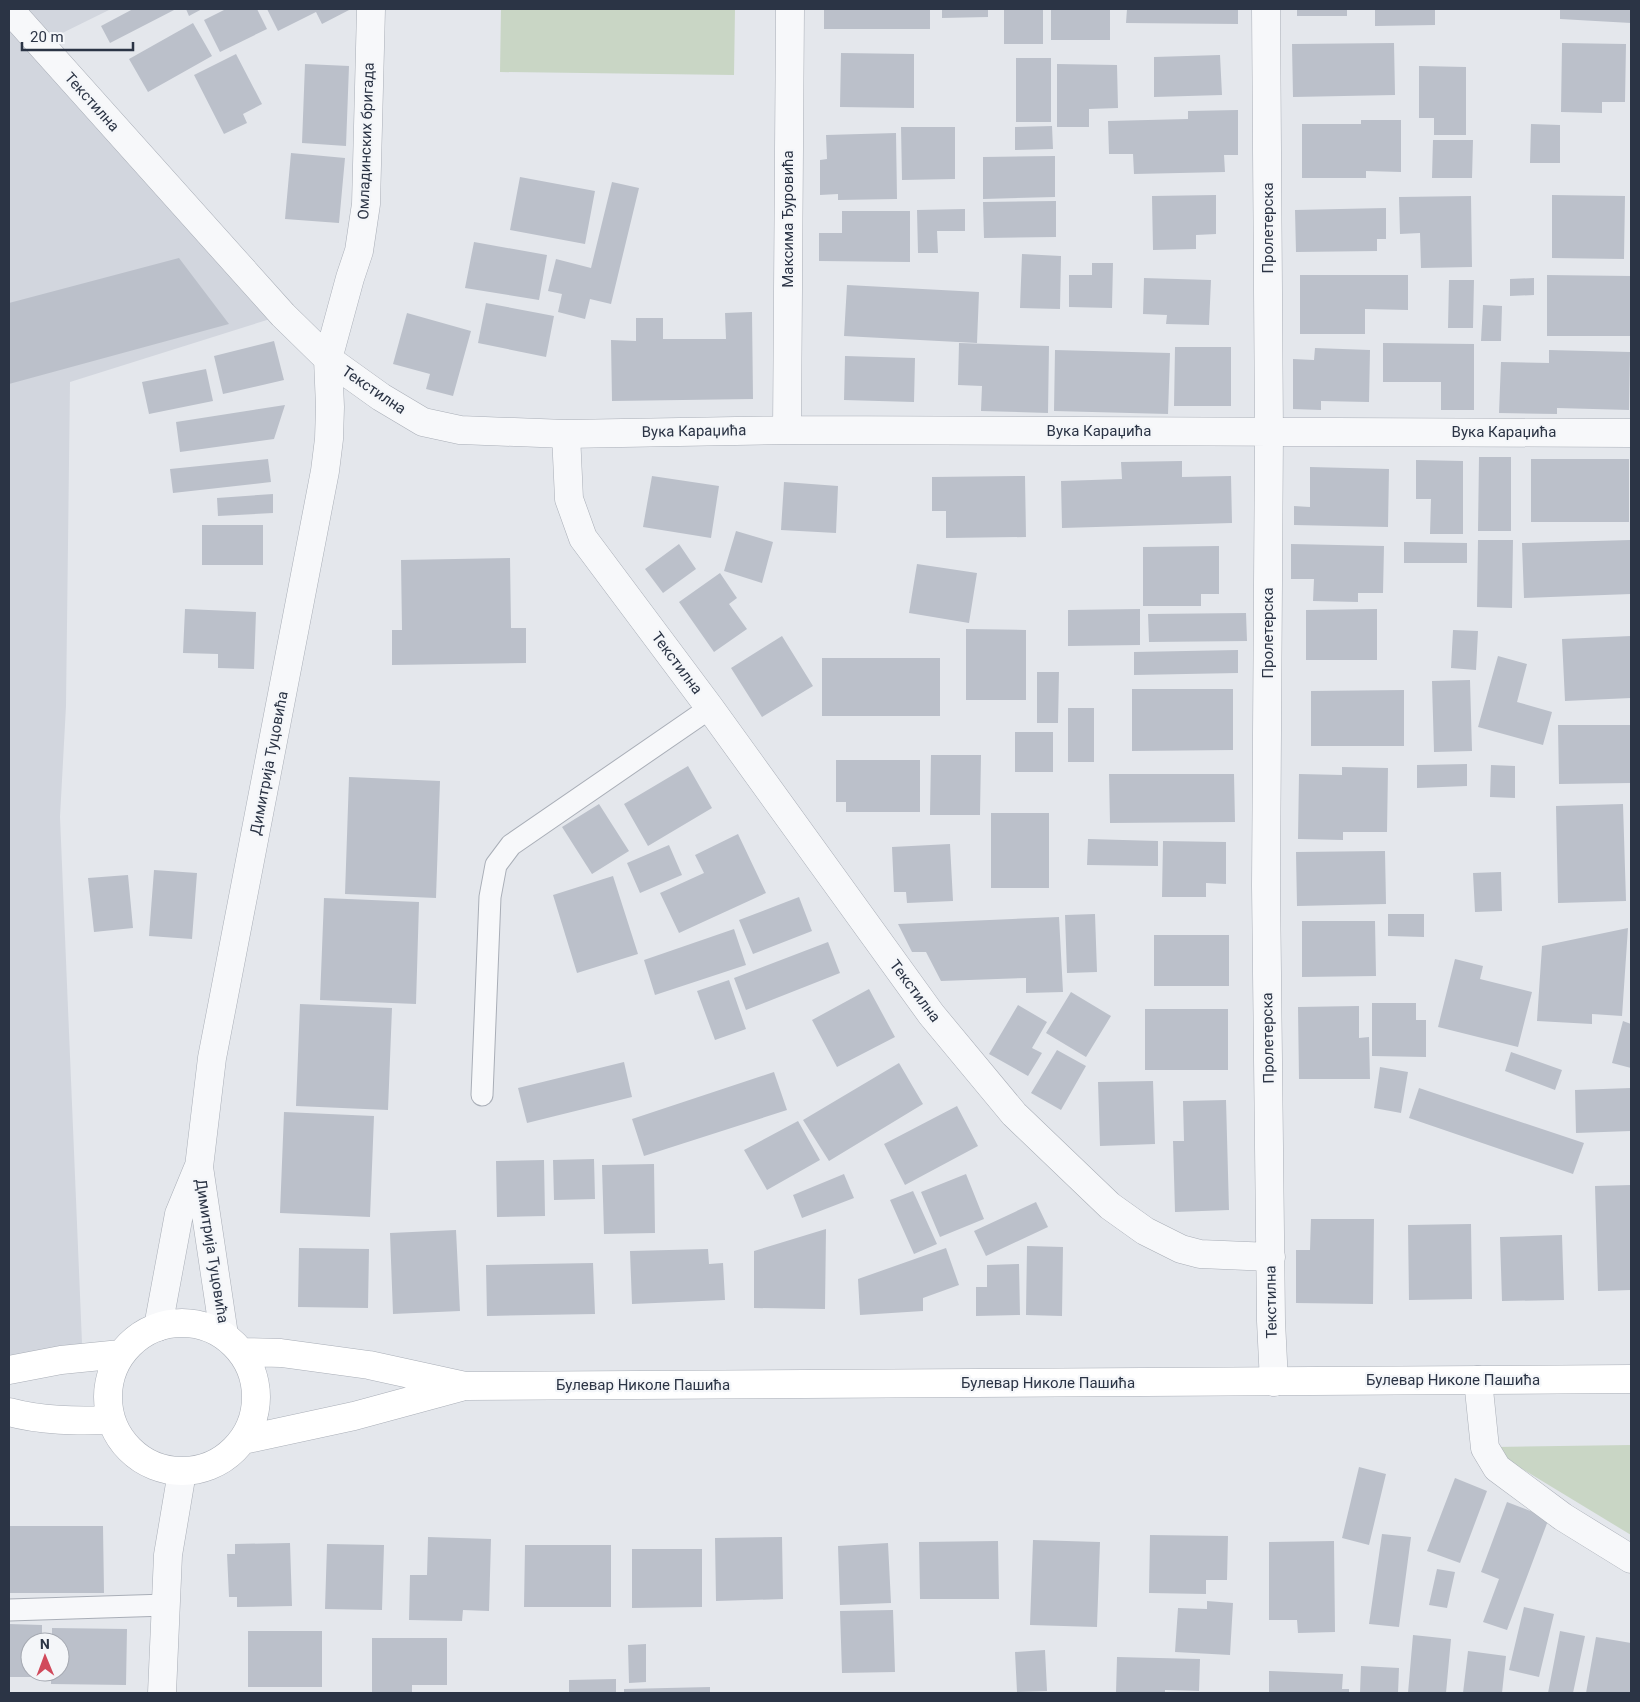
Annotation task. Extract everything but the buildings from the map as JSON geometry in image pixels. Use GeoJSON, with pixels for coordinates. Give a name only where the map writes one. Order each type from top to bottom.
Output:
{"type":"FeatureCollection","features":[{"type":"Feature","properties":{"kind":"main road","name":"Булевар Николе Пашића"},"geometry":{"type":"LineString","coordinates":[[233,1344],[253,1372],[257,1395],[254,1419],[244,1440],[227,1457],[206,1469],[182,1472],[159,1469],[138,1458],[121,1442],[110,1420],[107,1398],[110,1375],[120,1354],[137,1338],[158,1327],[180,1323],[204,1326],[233,1344],[281,1353],[370,1365],[465,1386],[1631,1379]]}},
{"type":"Feature","properties":{"kind":"main road"},"geometry":{"type":"LineString","coordinates":[[9,1370],[61,1360],[120,1354]]}},
{"type":"Feature","properties":{"kind":"main road","name":"Булевар Николе Пашића"},"geometry":{"type":"LineString","coordinates":[[244,1440],[354,1416],[465,1386]]}},
{"type":"Feature","properties":{"kind":"main road"},"geometry":{"type":"LineString","coordinates":[[9,1412],[27,1417],[67,1421],[110,1420]]}},
{"type":"Feature","properties":{"kind":"street","name":"Текстилна"},"geometry":{"type":"LineString","coordinates":[[9,9],[282,315],[328,359],[381,397],[423,422],[460,430],[566,434],[569,498],[583,538],[710,708],[931,1014],[1014,1114],[1110,1206],[1145,1231],[1181,1249],[1200,1254],[1271,1257],[1274,1382]]}},
{"type":"Feature","properties":{"kind":"street","name":"Омладинских бригада"},"geometry":{"type":"LineString","coordinates":[[328,359],[359,251],[366,204],[371,9]]}},
{"type":"Feature","properties":{"kind":"street","name":"Максима Ђуровића"},"geometry":{"type":"LineString","coordinates":[[787,430],[790,9]]}},
{"type":"Feature","properties":{"kind":"street","name":"Пролетерска"},"geometry":{"type":"LineString","coordinates":[[1266,9],[1269,432],[1266,886],[1271,1257]]}},
{"type":"Feature","properties":{"kind":"street","name":"Димитрија Туцовића"},"geometry":{"type":"LineString","coordinates":[[158,1327],[180,1214],[199,1167],[212,1058],[324,472],[329,439],[330,415],[328,359]]}},
{"type":"Feature","properties":{"kind":"street","name":"Вука Караџића"},"geometry":{"type":"LineString","coordinates":[[566,434],[787,430],[1631,433]]}},
{"type":"Feature","properties":{"kind":"street","name":"Димитрија Туцовића"},"geometry":{"type":"LineString","coordinates":[[199,1167],[233,1344]]}},
{"type":"Feature","properties":{"kind":"street"},"geometry":{"type":"LineString","coordinates":[[1478,1380],[1485,1448],[1497,1468],[1563,1517],[1631,1559]]}},
{"type":"Feature","properties":{"kind":"street"},"geometry":{"type":"LineString","coordinates":[[162,1693],[168,1555],[182,1472]]}},
{"type":"Feature","properties":{"kind":"lane"},"geometry":{"type":"LineString","coordinates":[[482,1095],[490,897],[496,865],[511,845],[710,708]]}},
{"type":"Feature","properties":{"kind":"lane"},"geometry":{"type":"LineString","coordinates":[[9,1610],[166,1605]]}},
{"type":"Feature","properties":{"kind":"shaded area"},"geometry":{"type":"Polygon","coordinates":[[[9,9],[111,9],[40,44],[283,315],[70,382],[66,706],[60,817],[83,1367],[9,1375],[9,9]]]}},
{"type":"Feature","properties":{"kind":"green space"},"geometry":{"type":"Polygon","coordinates":[[[501,9],[735,9],[734,75],[500,72],[501,9]]]}},
{"type":"Feature","properties":{"kind":"green space"},"geometry":{"type":"Polygon","coordinates":[[[1631,1445],[1631,1535],[1506,1459],[1495,1447],[1631,1445]]]}}]}
